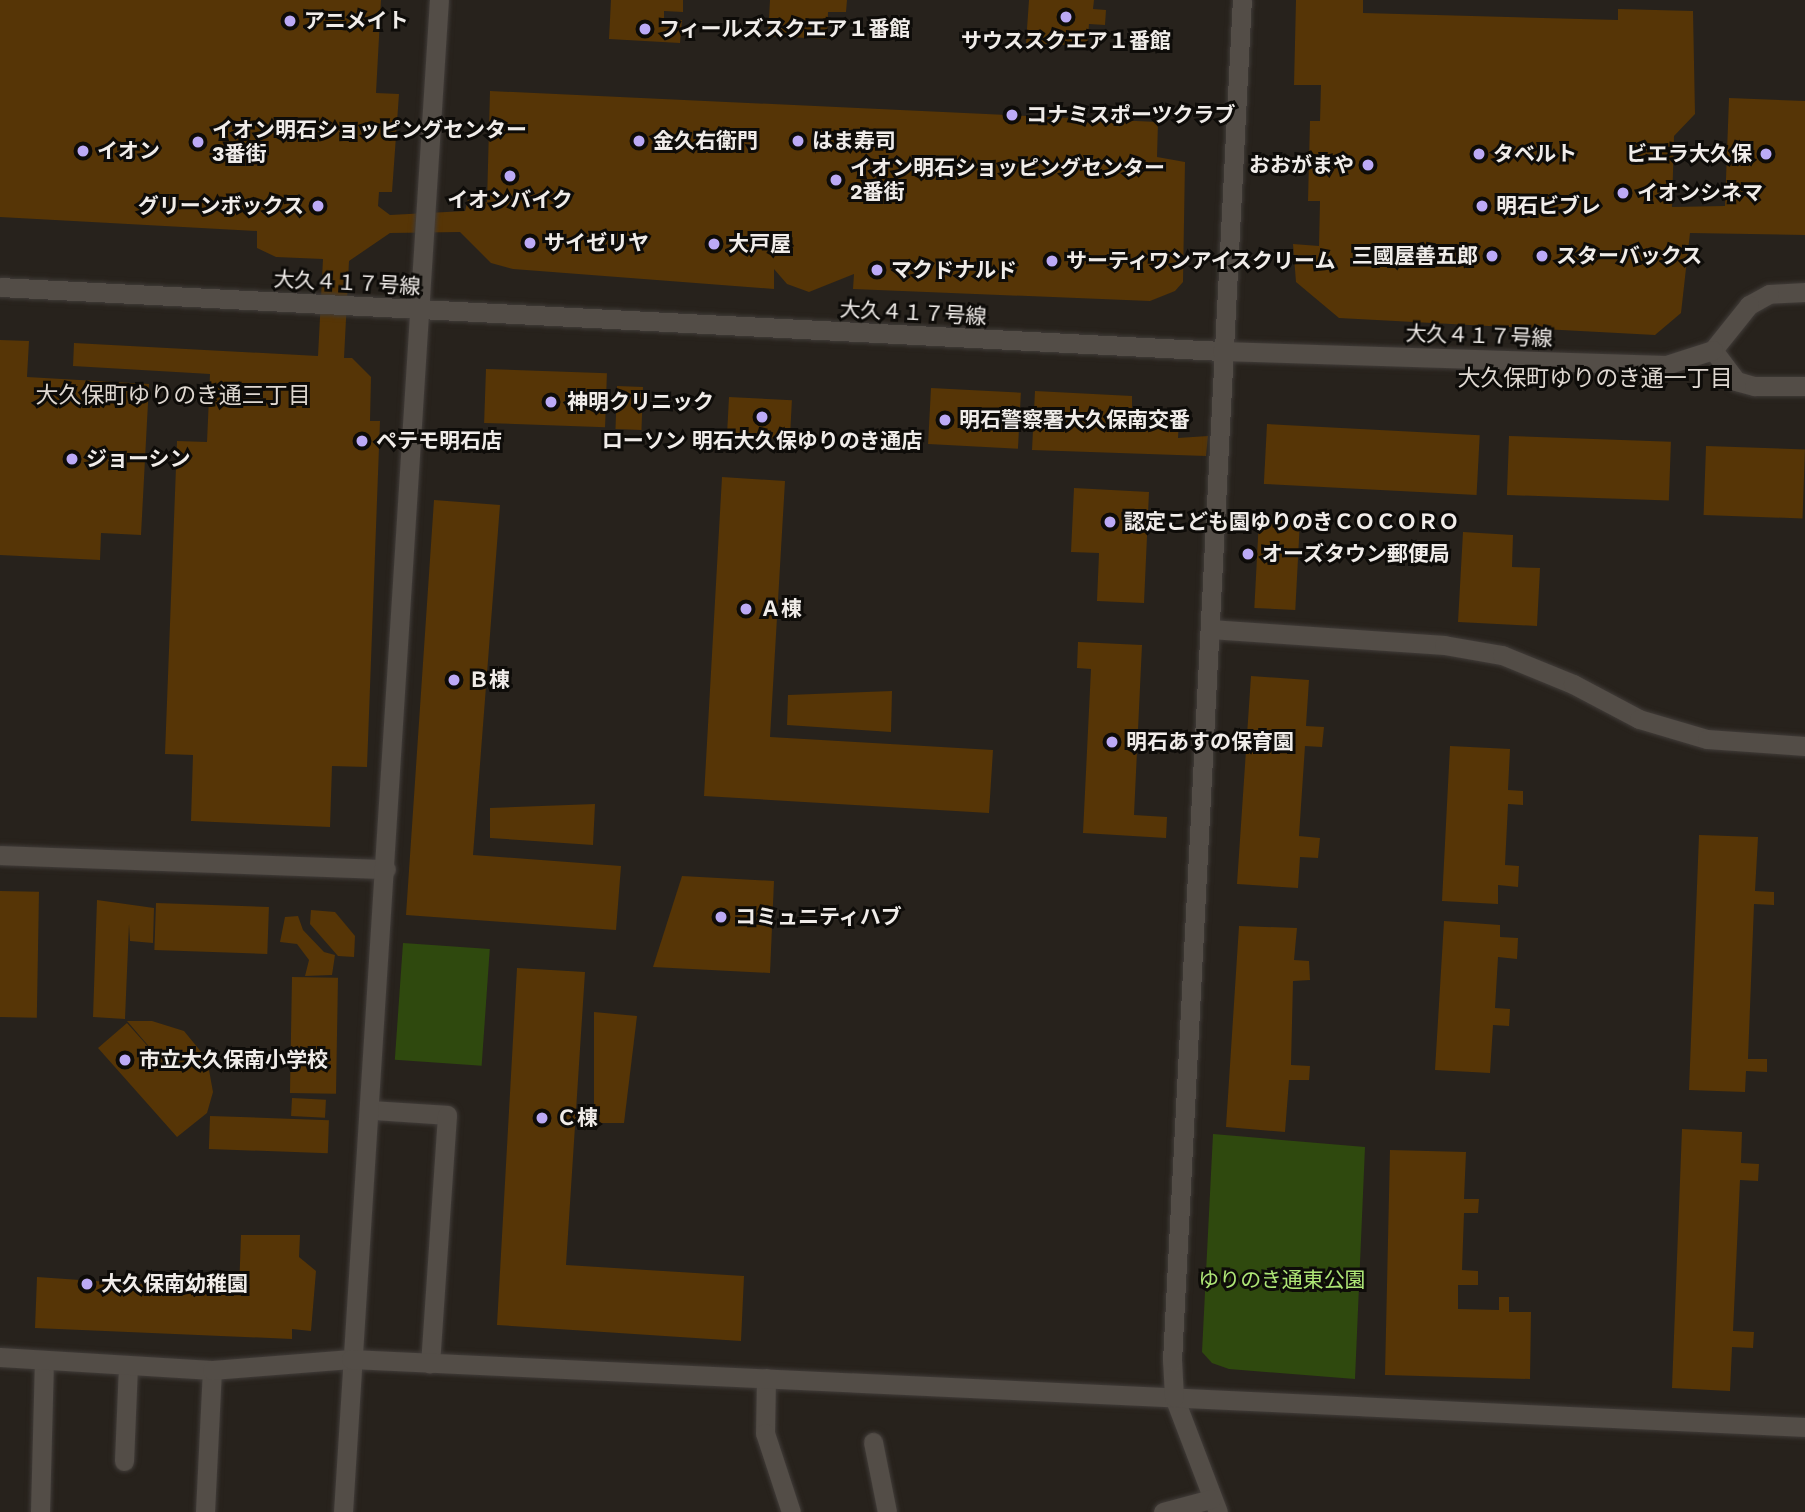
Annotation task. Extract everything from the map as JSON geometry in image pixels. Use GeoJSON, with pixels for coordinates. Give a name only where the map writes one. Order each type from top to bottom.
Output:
{"type":"FeatureCollection","features":[{"type":"Feature","properties":{"kind":"street"},"geometry":{"type":"LineString","coordinates":[[343,1512],[351,1359],[372,1110],[439,0]]}},
{"type":"Feature","properties":{"kind":"street"},"geometry":{"type":"LineString","coordinates":[[1163,1512],[1214,1506],[1174,1397],[1172,1361],[1242,0]]}},
{"type":"Feature","properties":{"kind":"street","name":"大久４１７号線"},"geometry":{"type":"LineString","coordinates":[[0,288],[1222,351],[1666,365],[1713,350]]}},
{"type":"Feature","properties":{"kind":"street"},"geometry":{"type":"LineString","coordinates":[[1805,292],[1769,294],[1749,305],[1713,350],[1736,382],[1805,386]]}},
{"type":"Feature","properties":{"kind":"street"},"geometry":{"type":"LineString","coordinates":[[1210,629],[1444,645],[1502,655],[1573,684],[1639,719],[1707,739],[1805,746]]}},
{"type":"Feature","properties":{"kind":"street"},"geometry":{"type":"LineString","coordinates":[[0,855],[386,869]]}},
{"type":"Feature","properties":{"kind":"street"},"geometry":{"type":"LineString","coordinates":[[372,1110],[447,1115],[430,1363]]}},
{"type":"Feature","properties":{"kind":"street"},"geometry":{"type":"LineString","coordinates":[[0,1357],[212,1370],[351,1359],[1805,1427]]}},
{"type":"Feature","properties":{"kind":"street"},"geometry":{"type":"LineString","coordinates":[[40,1512],[44,1360]]}},
{"type":"Feature","properties":{"kind":"street"},"geometry":{"type":"LineString","coordinates":[[124,1461],[128,1365]]}},
{"type":"Feature","properties":{"kind":"street"},"geometry":{"type":"LineString","coordinates":[[205,1512],[212,1370]]}},
{"type":"Feature","properties":{"kind":"street"},"geometry":{"type":"LineString","coordinates":[[766,1378],[765,1433],[791,1512]]}},
{"type":"Feature","properties":{"kind":"street"},"geometry":{"type":"LineString","coordinates":[[873,1442],[887,1512]]}},
{"type":"Feature","properties":{"kind":"green space"},"geometry":{"type":"Polygon","coordinates":[[[403,943],[490,949],[482,1066],[395,1060],[403,943]]]}},
{"type":"Feature","properties":{"kind":"green space","name":"ゆりのき通東公園"},"geometry":{"type":"Polygon","coordinates":[[[1213,1134],[1365,1147],[1355,1379],[1229,1369],[1212,1363],[1202,1352],[1213,1134]]]}},
{"type":"Feature","properties":{"kind":"building"},"geometry":{"type":"Polygon","coordinates":[[[0,0],[381,0],[376,93],[399,94],[392,192],[379,192],[378,206],[390,215],[465,211],[468,199],[487,202],[490,91],[1158,122],[1157,157],[1185,162],[1183,282],[1175,291],[1150,301],[853,289],[854,274],[809,292],[787,284],[774,269],[774,289],[513,269],[491,263],[460,232],[390,233],[349,261],[344,358],[352,358],[371,377],[370,421],[380,421],[367,767],[332,766],[330,827],[191,821],[193,755],[165,754],[177,441],[207,442],[210,374],[73,366],[74,343],[318,356],[323,259],[276,257],[257,248],[257,231],[0,217],[0,0]]]}},
{"type":"Feature","properties":{"kind":"building","name":"フィールズスクエア１番館"},"geometry":{"type":"Polygon","coordinates":[[[611,0],[683,0],[683,12],[664,11],[664,19],[682,20],[680,43],[609,39],[611,0]]]}},
{"type":"Feature","properties":{"kind":"building"},"geometry":{"type":"Polygon","coordinates":[[[770,0],[847,0],[846,12],[828,12],[827,39],[768,36],[770,0]]]}},
{"type":"Feature","properties":{"kind":"building","name":"サウススクエア１番館"},"geometry":{"type":"Polygon","coordinates":[[[1029,0],[1094,0],[1093,9],[1106,10],[1105,25],[1089,24],[1087,46],[1026,43],[1029,0]]]}},
{"type":"Feature","properties":{"kind":"building"},"geometry":{"type":"Polygon","coordinates":[[[1296,0],[1363,0],[1363,13],[1618,20],[1618,9],[1693,11],[1695,114],[1674,136],[1672,207],[1725,206],[1729,98],[1805,101],[1805,235],[1690,233],[1681,313],[1655,335],[1339,318],[1296,282],[1293,244],[1319,246],[1320,201],[1308,201],[1310,121],[1320,121],[1321,85],[1294,85],[1296,0]]]}},
{"type":"Feature","properties":{"kind":"building","name":"ジョーシン"},"geometry":{"type":"Polygon","coordinates":[[[0,340],[29,341],[27,377],[149,384],[141,535],[101,533],[100,560],[0,555],[0,340]]]}},
{"type":"Feature","properties":{"kind":"building"},"geometry":{"type":"Polygon","coordinates":[[[486,369],[607,373],[605,427],[484,423],[486,369]]]}},
{"type":"Feature","properties":{"kind":"building"},"geometry":{"type":"Polygon","coordinates":[[[617,386],[643,387],[641,430],[615,429],[617,386]]]}},
{"type":"Feature","properties":{"kind":"building"},"geometry":{"type":"Polygon","coordinates":[[[931,388],[1021,393],[1018,449],[928,444],[931,388]]]}},
{"type":"Feature","properties":{"kind":"building"},"geometry":{"type":"Polygon","coordinates":[[[1035,391],[1132,396],[1132,420],[1179,421],[1178,438],[1208,436],[1206,456],[1032,450],[1035,391]]]}},
{"type":"Feature","properties":{"kind":"building"},"geometry":{"type":"Polygon","coordinates":[[[729,397],[792,400],[790,439],[727,436],[729,397]]]}},
{"type":"Feature","properties":{"kind":"building"},"geometry":{"type":"Polygon","coordinates":[[[1267,424],[1480,435],[1477,495],[1264,484],[1267,424]]]}},
{"type":"Feature","properties":{"kind":"building"},"geometry":{"type":"Polygon","coordinates":[[[1509,436],[1671,442],[1669,501],[1507,495],[1509,436]]]}},
{"type":"Feature","properties":{"kind":"building"},"geometry":{"type":"Polygon","coordinates":[[[1706,446],[1805,449],[1803,518],[1704,515],[1706,446]]]}},
{"type":"Feature","properties":{"kind":"building","name":"Ａ棟"},"geometry":{"type":"Polygon","coordinates":[[[722,477],[785,481],[770,737],[993,750],[989,813],[704,796],[722,477]]]}},
{"type":"Feature","properties":{"kind":"building","name":"認定こども園ゆりのきＣＯＣＯＲＯ"},"geometry":{"type":"Polygon","coordinates":[[[1074,488],[1149,492],[1144,603],[1097,601],[1099,553],[1071,552],[1074,488]]]}},
{"type":"Feature","properties":{"kind":"building","name":"Ｂ棟"},"geometry":{"type":"Polygon","coordinates":[[[434,500],[500,505],[473,855],[621,866],[616,930],[406,915],[434,500]]]}},
{"type":"Feature","properties":{"kind":"building"},"geometry":{"type":"Polygon","coordinates":[[[1259,519],[1300,521],[1295,610],[1254,608],[1259,519]]]}},
{"type":"Feature","properties":{"kind":"building"},"geometry":{"type":"Polygon","coordinates":[[[1463,532],[1513,535],[1512,567],[1540,568],[1537,626],[1458,622],[1463,532]]]}},
{"type":"Feature","properties":{"kind":"building","name":"明石あすの保育園"},"geometry":{"type":"Polygon","coordinates":[[[1078,642],[1142,645],[1134,815],[1167,817],[1166,838],[1083,833],[1091,669],[1077,668],[1078,642]]]}},
{"type":"Feature","properties":{"kind":"building"},"geometry":{"type":"Polygon","coordinates":[[[1251,676],[1309,680],[1306,726],[1324,727],[1322,747],[1305,746],[1299,836],[1320,838],[1318,858],[1300,857],[1298,888],[1237,884],[1251,676]]]}},
{"type":"Feature","properties":{"kind":"building"},"geometry":{"type":"Polygon","coordinates":[[[892,691],[891,732],[787,725],[788,695],[892,691]]]}},
{"type":"Feature","properties":{"kind":"building"},"geometry":{"type":"Polygon","coordinates":[[[1450,746],[1510,749],[1508,790],[1523,791],[1523,805],[1508,804],[1505,865],[1519,866],[1518,887],[1498,885],[1498,904],[1442,901],[1450,746]]]}},
{"type":"Feature","properties":{"kind":"building"},"geometry":{"type":"Polygon","coordinates":[[[595,804],[593,845],[490,838],[490,808],[595,804]]]}},
{"type":"Feature","properties":{"kind":"building"},"geometry":{"type":"Polygon","coordinates":[[[1699,835],[1758,837],[1755,891],[1774,892],[1774,905],[1754,904],[1748,1059],[1767,1059],[1767,1072],[1746,1071],[1745,1092],[1689,1090],[1699,835]]]}},
{"type":"Feature","properties":{"kind":"building","name":"コミュニティハブ"},"geometry":{"type":"Polygon","coordinates":[[[682,876],[774,881],[770,973],[653,967],[682,876]]]}},
{"type":"Feature","properties":{"kind":"building"},"geometry":{"type":"Polygon","coordinates":[[[0,891],[39,892],[37,1018],[0,1017],[0,891]]]}},
{"type":"Feature","properties":{"kind":"building"},"geometry":{"type":"Polygon","coordinates":[[[97,900],[154,908],[153,943],[130,941],[129,924],[125,1019],[93,1017],[97,900]]]}},
{"type":"Feature","properties":{"kind":"building"},"geometry":{"type":"Polygon","coordinates":[[[156,903],[269,907],[267,954],[154,950],[156,903]]]}},
{"type":"Feature","properties":{"kind":"building"},"geometry":{"type":"Polygon","coordinates":[[[311,910],[335,912],[355,936],[354,957],[338,956],[310,924],[311,910]]]}},
{"type":"Feature","properties":{"kind":"building"},"geometry":{"type":"Polygon","coordinates":[[[298,916],[303,930],[324,952],[335,955],[332,975],[305,976],[309,960],[297,944],[280,942],[285,917],[298,916]]]}},
{"type":"Feature","properties":{"kind":"building"},"geometry":{"type":"Polygon","coordinates":[[[1444,921],[1500,925],[1500,937],[1518,938],[1517,959],[1498,957],[1495,1008],[1510,1009],[1509,1026],[1493,1025],[1490,1073],[1435,1070],[1444,921]]]}},
{"type":"Feature","properties":{"kind":"building"},"geometry":{"type":"Polygon","coordinates":[[[1239,926],[1297,928],[1294,960],[1309,961],[1310,980],[1293,981],[1291,1065],[1310,1066],[1309,1080],[1289,1080],[1285,1132],[1226,1127],[1239,926]]]}},
{"type":"Feature","properties":{"kind":"building","name":"Ｃ棟"},"geometry":{"type":"Polygon","coordinates":[[[517,968],[585,972],[566,1265],[744,1276],[741,1341],[497,1325],[517,968]]]}},
{"type":"Feature","properties":{"kind":"building"},"geometry":{"type":"Polygon","coordinates":[[[292,977],[338,978],[336,1094],[290,1093],[292,977]]]}},
{"type":"Feature","properties":{"kind":"building"},"geometry":{"type":"Polygon","coordinates":[[[594,1012],[637,1016],[624,1123],[594,1123],[594,1012]]]}},
{"type":"Feature","properties":{"kind":"building"},"geometry":{"type":"Polygon","coordinates":[[[127,1021],[152,1021],[184,1031],[207,1059],[213,1092],[207,1113],[177,1137],[98,1048],[127,1023],[170,1071],[127,1021]]]}},
{"type":"Feature","properties":{"kind":"building"},"geometry":{"type":"Polygon","coordinates":[[[292,1098],[326,1100],[325,1118],[291,1116],[292,1098]]]}},
{"type":"Feature","properties":{"kind":"building"},"geometry":{"type":"Polygon","coordinates":[[[210,1116],[329,1120],[328,1153],[209,1149],[210,1116]]]}},
{"type":"Feature","properties":{"kind":"building"},"geometry":{"type":"Polygon","coordinates":[[[1682,1129],[1742,1132],[1741,1163],[1759,1164],[1758,1181],[1740,1180],[1733,1331],[1754,1332],[1753,1348],[1732,1347],[1730,1391],[1672,1388],[1682,1129]]]}},
{"type":"Feature","properties":{"kind":"building"},"geometry":{"type":"Polygon","coordinates":[[[1390,1150],[1466,1152],[1464,1199],[1479,1199],[1478,1213],[1464,1213],[1462,1270],[1478,1271],[1478,1285],[1458,1285],[1458,1309],[1499,1310],[1499,1297],[1509,1297],[1509,1312],[1531,1312],[1530,1379],[1385,1375],[1390,1150]]]}},
{"type":"Feature","properties":{"kind":"building","name":"大久保南幼稚園"},"geometry":{"type":"Polygon","coordinates":[[[241,1235],[300,1235],[299,1257],[316,1271],[311,1331],[292,1329],[292,1339],[35,1328],[37,1277],[239,1291],[241,1235]]]}},
{"type":"Feature","properties":{"kind":"place","name":"サウススクエア１番館"},"geometry":{"type":"Point","coordinates":[1066,17]}},
{"type":"Feature","properties":{"kind":"place","name":"アニメイト"},"geometry":{"type":"Point","coordinates":[290,21]}},
{"type":"Feature","properties":{"kind":"place","name":"フィールズスクエア１番館"},"geometry":{"type":"Point","coordinates":[645,29]}},
{"type":"Feature","properties":{"kind":"place","name":"コナミスポーツクラブ"},"geometry":{"type":"Point","coordinates":[1012,115]}},
{"type":"Feature","properties":{"kind":"place","name":"金久右衛門"},"geometry":{"type":"Point","coordinates":[639,141]}},
{"type":"Feature","properties":{"kind":"place","name":"はま寿司"},"geometry":{"type":"Point","coordinates":[798,141]}},
{"type":"Feature","properties":{"kind":"place","name":"イオン明石ショッピングセンター 3番街"},"geometry":{"type":"Point","coordinates":[198,142]}},
{"type":"Feature","properties":{"kind":"place","name":"イオン"},"geometry":{"type":"Point","coordinates":[83,151]}},
{"type":"Feature","properties":{"kind":"place","name":"タベルト"},"geometry":{"type":"Point","coordinates":[1479,154]}},
{"type":"Feature","properties":{"kind":"place","name":"ビエラ大久保"},"geometry":{"type":"Point","coordinates":[1766,154]}},
{"type":"Feature","properties":{"kind":"place","name":"おおがまや"},"geometry":{"type":"Point","coordinates":[1368,165]}},
{"type":"Feature","properties":{"kind":"place","name":"イオンバイク"},"geometry":{"type":"Point","coordinates":[510,176]}},
{"type":"Feature","properties":{"kind":"place","name":"イオン明石ショッピングセンター 2番街"},"geometry":{"type":"Point","coordinates":[836,180]}},
{"type":"Feature","properties":{"kind":"place","name":"イオンシネマ"},"geometry":{"type":"Point","coordinates":[1623,193]}},
{"type":"Feature","properties":{"kind":"place","name":"グリーンボックス"},"geometry":{"type":"Point","coordinates":[318,206]}},
{"type":"Feature","properties":{"kind":"place","name":"明石ビブレ"},"geometry":{"type":"Point","coordinates":[1482,206]}},
{"type":"Feature","properties":{"kind":"place","name":"サイゼリヤ"},"geometry":{"type":"Point","coordinates":[530,243]}},
{"type":"Feature","properties":{"kind":"place","name":"大戸屋"},"geometry":{"type":"Point","coordinates":[714,244]}},
{"type":"Feature","properties":{"kind":"place","name":"三國屋善五郎"},"geometry":{"type":"Point","coordinates":[1492,256]}},
{"type":"Feature","properties":{"kind":"place","name":"スターバックス"},"geometry":{"type":"Point","coordinates":[1542,256]}},
{"type":"Feature","properties":{"kind":"place","name":"サーティワンアイスクリーム"},"geometry":{"type":"Point","coordinates":[1052,261]}},
{"type":"Feature","properties":{"kind":"place","name":"マクドナルド"},"geometry":{"type":"Point","coordinates":[877,270]}},
{"type":"Feature","properties":{"kind":"place","name":"神明クリニック"},"geometry":{"type":"Point","coordinates":[551,402]}},
{"type":"Feature","properties":{"kind":"place","name":"ローソン 明石大久保ゆりのき通店"},"geometry":{"type":"Point","coordinates":[762,417]}},
{"type":"Feature","properties":{"kind":"place","name":"明石警察署大久保南交番"},"geometry":{"type":"Point","coordinates":[945,420]}},
{"type":"Feature","properties":{"kind":"place","name":"ペテモ明石店"},"geometry":{"type":"Point","coordinates":[362,441]}},
{"type":"Feature","properties":{"kind":"place","name":"ジョーシン"},"geometry":{"type":"Point","coordinates":[72,459]}},
{"type":"Feature","properties":{"kind":"place","name":"認定こども園ゆりのきＣＯＣＯＲＯ"},"geometry":{"type":"Point","coordinates":[1110,522]}},
{"type":"Feature","properties":{"kind":"place","name":"オーズタウン郵便局"},"geometry":{"type":"Point","coordinates":[1248,554]}},
{"type":"Feature","properties":{"kind":"place","name":"Ａ棟"},"geometry":{"type":"Point","coordinates":[746,609]}},
{"type":"Feature","properties":{"kind":"place","name":"Ｂ棟"},"geometry":{"type":"Point","coordinates":[454,680]}},
{"type":"Feature","properties":{"kind":"place","name":"明石あすの保育園"},"geometry":{"type":"Point","coordinates":[1112,742]}},
{"type":"Feature","properties":{"kind":"place","name":"コミュニティハブ"},"geometry":{"type":"Point","coordinates":[721,917]}},
{"type":"Feature","properties":{"kind":"place","name":"市立大久保南小学校"},"geometry":{"type":"Point","coordinates":[125,1060]}},
{"type":"Feature","properties":{"kind":"place","name":"Ｃ棟"},"geometry":{"type":"Point","coordinates":[542,1118]}},
{"type":"Feature","properties":{"kind":"place","name":"大久保南幼稚園"},"geometry":{"type":"Point","coordinates":[87,1284]}},
{"type":"Feature","properties":{"kind":"district","name":"大久保町ゆりのき通一丁目"},"geometry":{"type":"Point","coordinates":[1595,379]}},
{"type":"Feature","properties":{"kind":"district","name":"大久保町ゆりのき通三丁目"},"geometry":{"type":"Point","coordinates":[173,396]}}]}
